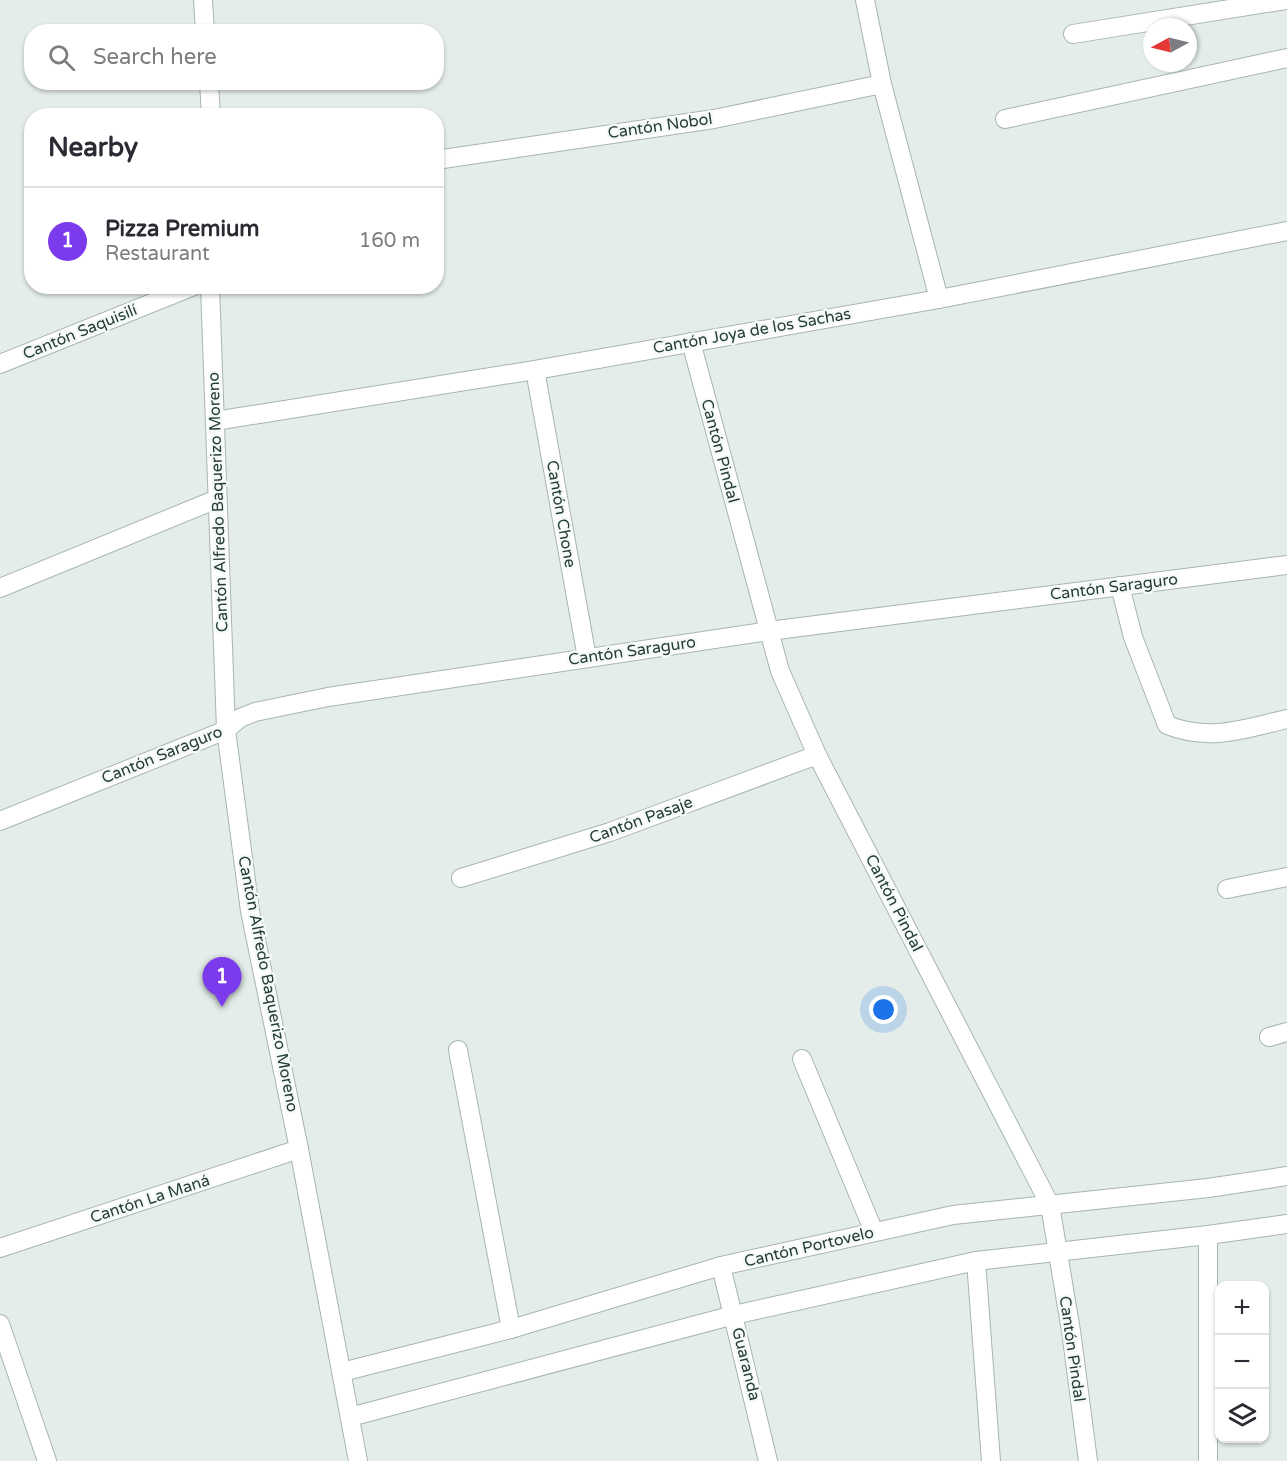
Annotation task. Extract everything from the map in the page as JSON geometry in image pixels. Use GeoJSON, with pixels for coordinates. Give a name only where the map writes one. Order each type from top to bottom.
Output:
{"type":"FeatureCollection","features":[{"type":"Feature","properties":{"kind":"street"},"geometry":{"type":"LineString","coordinates":[[203,0],[204,24]]}},
{"type":"Feature","properties":{"kind":"street"},"geometry":{"type":"LineString","coordinates":[[865,0],[882,84],[939,299]]}},
{"type":"Feature","properties":{"kind":"street"},"geometry":{"type":"LineString","coordinates":[[1073,34],[1286,0]]}},
{"type":"Feature","properties":{"kind":"street"},"geometry":{"type":"LineString","coordinates":[[1005,119],[1287,58]]}},
{"type":"Feature","properties":{"kind":"street","name":"Cantón Nobol"},"geometry":{"type":"LineString","coordinates":[[444,159],[714,119],[882,84]]}},
{"type":"Feature","properties":{"kind":"street"},"geometry":{"type":"LineString","coordinates":[[210,90],[211,108]]}},
{"type":"Feature","properties":{"kind":"street","name":"Cantón Joya de los Sachas"},"geometry":{"type":"LineString","coordinates":[[215,421],[535,370],[939,299],[1287,231]]}},
{"type":"Feature","properties":{"kind":"street","name":"Cantón Saquisilí"},"geometry":{"type":"LineString","coordinates":[[0,364],[174,294]]}},
{"type":"Feature","properties":{"kind":"street","name":"Cantón Alfredo Baquerizo Moreno"},"geometry":{"type":"LineString","coordinates":[[210,294],[226,730],[250,911],[299,1149],[358,1461]]}},
{"type":"Feature","properties":{"kind":"street","name":"Cantón Pindal"},"geometry":{"type":"LineString","coordinates":[[691,342],[780,671],[818,755],[1050,1205],[1088,1461]]}},
{"type":"Feature","properties":{"kind":"street","name":"Cantón Chone"},"geometry":{"type":"LineString","coordinates":[[535,370],[587,658]]}},
{"type":"Feature","properties":{"kind":"street"},"geometry":{"type":"LineString","coordinates":[[0,588],[217,499]]}},
{"type":"Feature","properties":{"kind":"street","name":"Cantón Saraguro"},"geometry":{"type":"LineString","coordinates":[[0,821],[226,730],[240,718],[328,697],[769,631],[1287,565]]}},
{"type":"Feature","properties":{"kind":"street"},"geometry":{"type":"LineString","coordinates":[[1120,586],[1133,637],[1167,725],[1186,733],[1217,735],[1287,720]]}},
{"type":"Feature","properties":{"kind":"street","name":"Cantón Pasaje"},"geometry":{"type":"LineString","coordinates":[[461,878],[610,832],[818,755]]}},
{"type":"Feature","properties":{"kind":"street"},"geometry":{"type":"LineString","coordinates":[[1227,889],[1287,877]]}},
{"type":"Feature","properties":{"kind":"street"},"geometry":{"type":"LineString","coordinates":[[1269,1037],[1287,1032]]}},
{"type":"Feature","properties":{"kind":"street"},"geometry":{"type":"LineString","coordinates":[[458,1050],[511,1329]]}},
{"type":"Feature","properties":{"kind":"street"},"geometry":{"type":"LineString","coordinates":[[802,1059],[874,1232]]}},
{"type":"Feature","properties":{"kind":"street","name":"Cantón La Maná"},"geometry":{"type":"LineString","coordinates":[[0,1248],[299,1149]]}},
{"type":"Feature","properties":{"kind":"street","name":"Cantón Portovelo"},"geometry":{"type":"LineString","coordinates":[[342,1372],[511,1329],[721,1266],[953,1215],[1208,1188],[1287,1176]]}},
{"type":"Feature","properties":{"kind":"street"},"geometry":{"type":"LineString","coordinates":[[350,1417],[734,1316],[976,1261],[1287,1224]]}},
{"type":"Feature","properties":{"kind":"street"},"geometry":{"type":"LineString","coordinates":[[1208,1235],[1208,1461]]}},
{"type":"Feature","properties":{"kind":"street"},"geometry":{"type":"LineString","coordinates":[[976,1261],[991,1461]]}},
{"type":"Feature","properties":{"kind":"street","name":"Guaranda"},"geometry":{"type":"LineString","coordinates":[[721,1266],[768,1461]]}},
{"type":"Feature","properties":{"kind":"street"},"geometry":{"type":"LineString","coordinates":[[0,1324],[47,1461]]}},
{"type":"Feature","properties":{"kind":"place","name":"Pizza Premium"},"geometry":{"type":"Point","coordinates":[222,1007]}}]}
